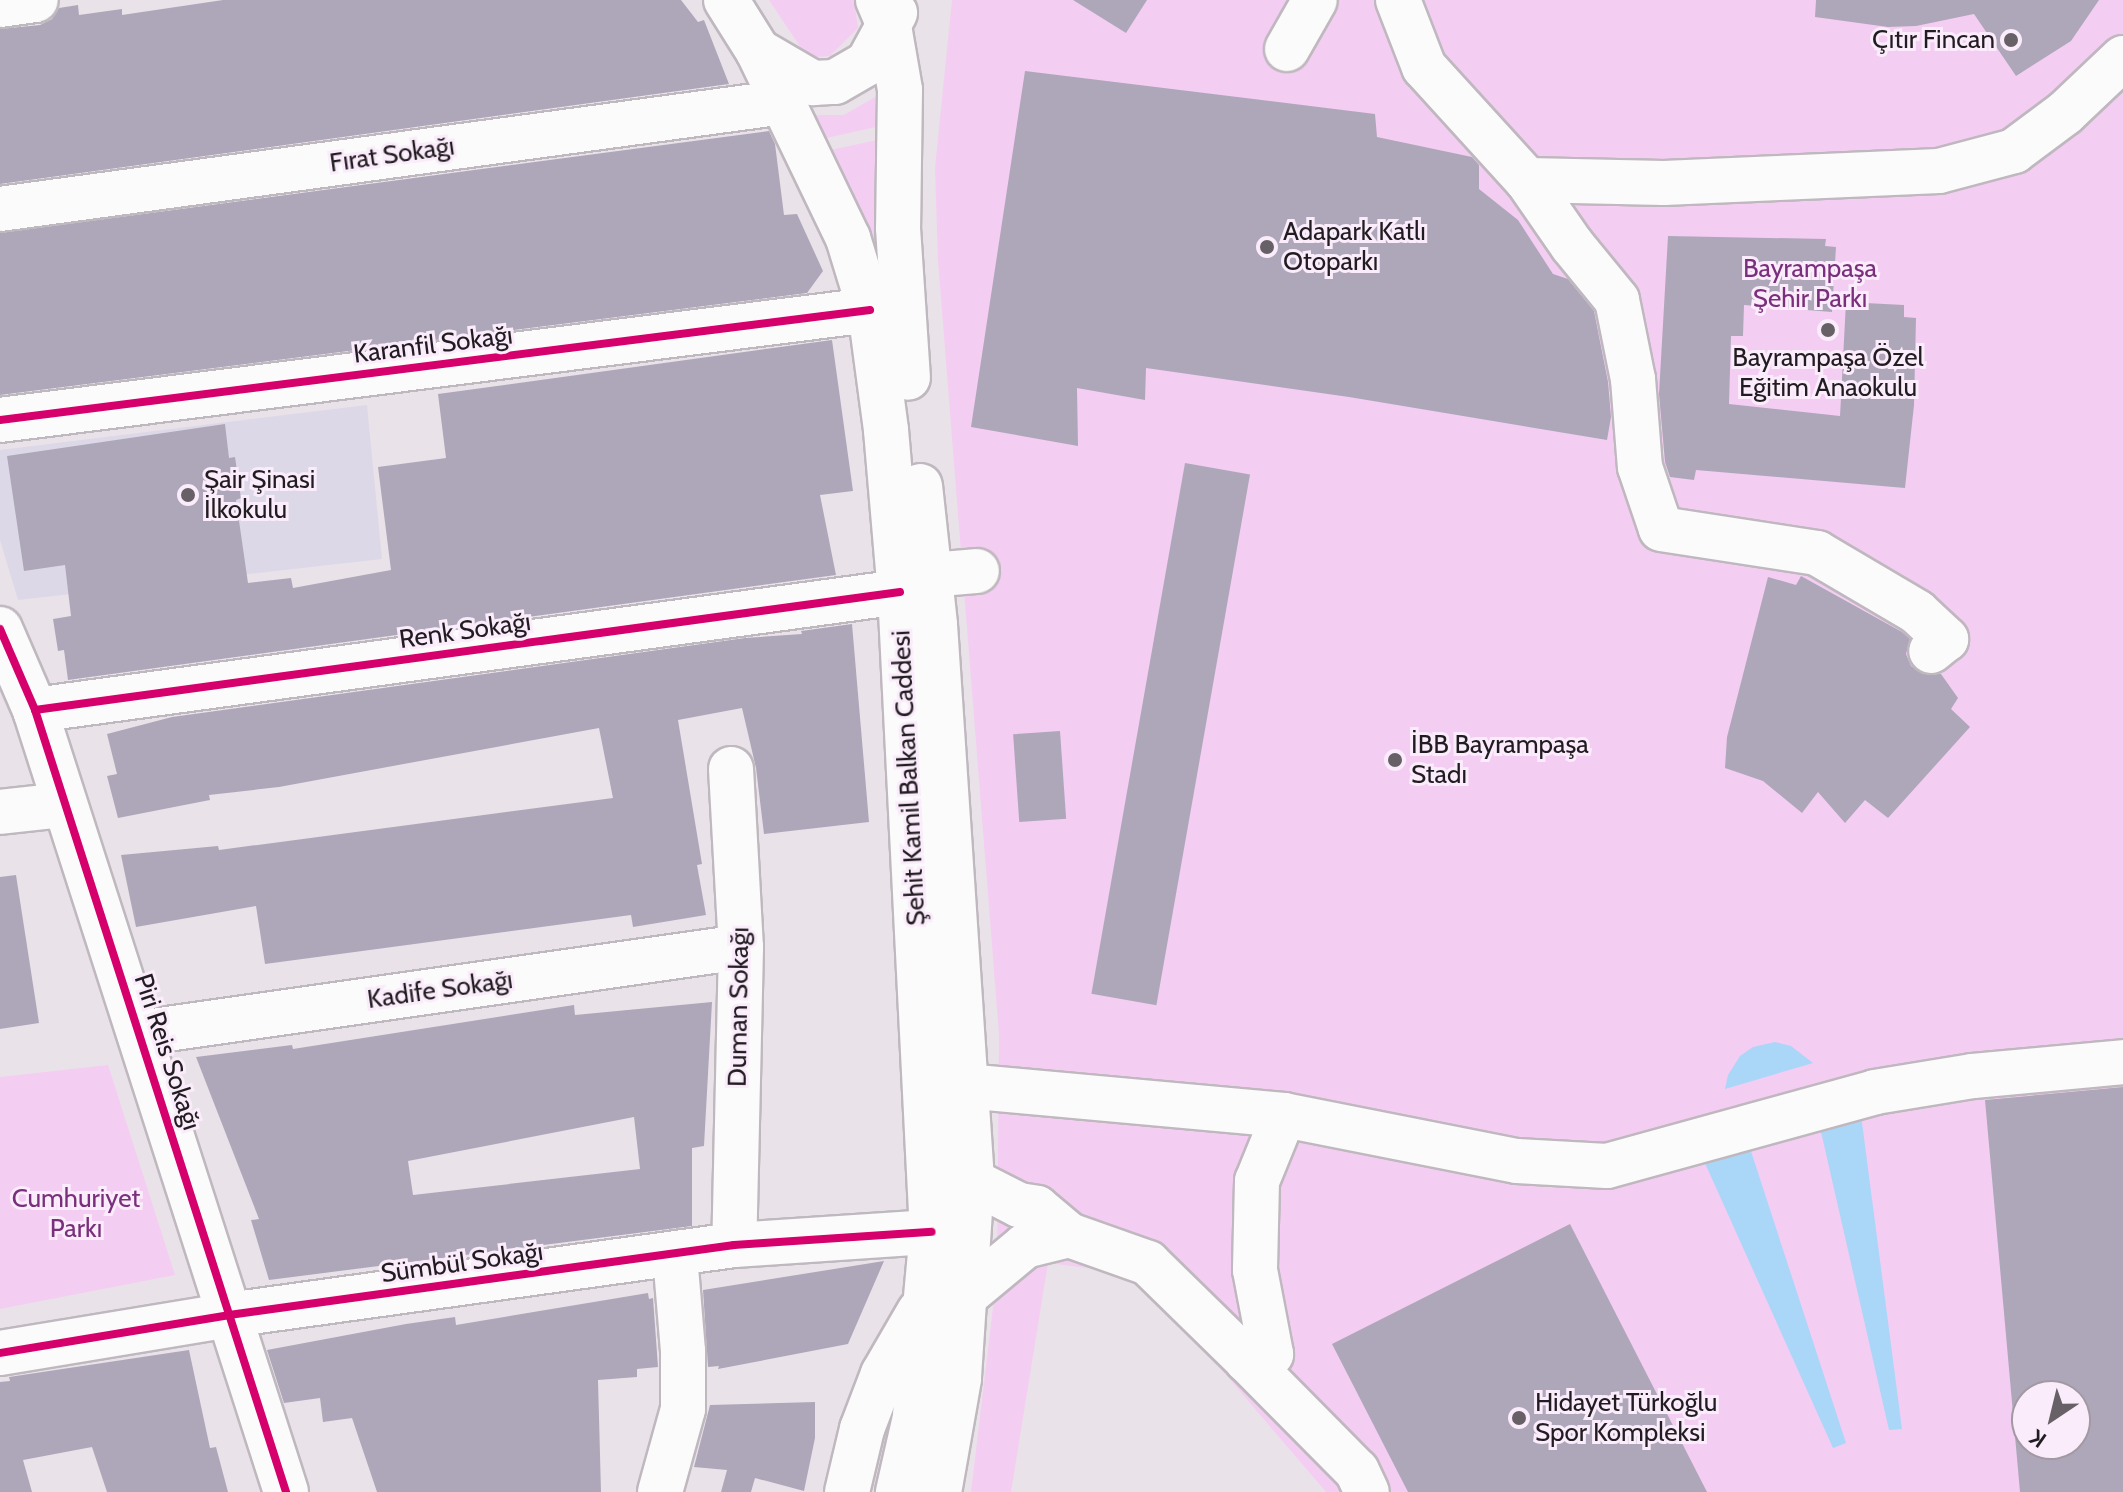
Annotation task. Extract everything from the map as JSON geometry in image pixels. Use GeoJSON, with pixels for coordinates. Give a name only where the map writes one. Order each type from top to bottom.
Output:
{"type":"FeatureCollection","features":[{"type":"Feature","properties":{"kind":"street"},"geometry":{"type":"LineString","coordinates":[[0,5],[36,0]]}},
{"type":"Feature","properties":{"kind":"street","name":"Şehit Kamil Balkan Caddesi"},"geometry":{"type":"LineString","coordinates":[[727,0],[784,102],[848,238],[870,310],[915,583],[972,1181],[898,1492]]}},
{"type":"Feature","properties":{"kind":"street"},"geometry":{"type":"LineString","coordinates":[[1287,49],[1315,0]]}},
{"type":"Feature","properties":{"kind":"street"},"geometry":{"type":"LineString","coordinates":[[1398,0],[1424,67],[1527,180],[1572,245],[1617,300],[1633,379],[1640,467],[1661,529],[1817,553],[1917,612],[1946,639],[1931,651]]}},
{"type":"Feature","properties":{"kind":"street"},"geometry":{"type":"LineString","coordinates":[[758,51],[813,83],[835,82],[868,63],[889,9]]}},
{"type":"Feature","properties":{"kind":"street","name":"Şehit Kamil Balkan Caddesi"},"geometry":{"type":"LineString","coordinates":[[889,9],[900,90],[898,228],[915,583],[932,1232],[959,1379],[939,1492]]}},
{"type":"Feature","properties":{"kind":"street"},"geometry":{"type":"LineString","coordinates":[[1527,180],[1664,183],[1939,171],[2014,151],[2065,113],[2123,58]]}},
{"type":"Feature","properties":{"kind":"street","name":"Fırat Sokağı"},"geometry":{"type":"LineString","coordinates":[[0,209],[784,102]]}},
{"type":"Feature","properties":{"kind":"street","name":"Karanfil Sokağı"},"geometry":{"type":"LineString","coordinates":[[0,420],[870,310]]}},
{"type":"Feature","properties":{"kind":"street","name":"Renk Sokağı"},"geometry":{"type":"LineString","coordinates":[[35,710],[915,583],[977,571]]}},
{"type":"Feature","properties":{"kind":"street","name":"Piri Reis Sokağı"},"geometry":{"type":"LineString","coordinates":[[0,629],[35,710],[286,1492]]}},
{"type":"Feature","properties":{"kind":"street","name":"Duman Sokağı"},"geometry":{"type":"LineString","coordinates":[[731,769],[741,947],[734,1245]]}},
{"type":"Feature","properties":{"kind":"street"},"geometry":{"type":"LineString","coordinates":[[0,812],[63,805]]}},
{"type":"Feature","properties":{"kind":"street","name":"Kadife Sokağı"},"geometry":{"type":"LineString","coordinates":[[139,1033],[741,947]]}},
{"type":"Feature","properties":{"kind":"street"},"geometry":{"type":"LineString","coordinates":[[965,1086],[1284,1115],[1517,1161],[1607,1166],[1875,1092],[1973,1076],[2123,1062]]}},
{"type":"Feature","properties":{"kind":"street"},"geometry":{"type":"LineString","coordinates":[[1247,1360],[1271,1354],[1255,1270],[1257,1181],[1284,1115]]}},
{"type":"Feature","properties":{"kind":"street"},"geometry":{"type":"LineString","coordinates":[[972,1181],[1019,1205],[1037,1208],[1069,1235],[1148,1263],[1357,1471],[1367,1492]]}},
{"type":"Feature","properties":{"kind":"street","name":"Sümbül Sokağı"},"geometry":{"type":"LineString","coordinates":[[0,1353],[229,1315],[734,1245],[932,1232]]}},
{"type":"Feature","properties":{"kind":"street"},"geometry":{"type":"LineString","coordinates":[[847,1492],[862,1429],[883,1374],[946,1297],[1025,1246],[1069,1235]]}},
{"type":"Feature","properties":{"kind":"street"},"geometry":{"type":"LineString","coordinates":[[660,1492],[683,1409],[683,1351],[675,1255]]}},
{"type":"Feature","properties":{"kind":"shaded area","name":"Şair Şinasi İlkokulu"},"geometry":{"type":"Polygon","coordinates":[[[367,405],[382,559],[18,600],[0,540],[0,450],[367,405]]]}},
{"type":"Feature","properties":{"kind":"green space"},"geometry":{"type":"Polygon","coordinates":[[[769,0],[854,0],[858,28],[830,56],[814,57],[801,48],[769,0]]]}},
{"type":"Feature","properties":{"kind":"green space","name":"Bayrampaşa Şehir Parkı"},"geometry":{"type":"Polygon","coordinates":[[[952,0],[2123,0],[2123,1492],[1326,1492],[1162,1300],[1119,1272],[1048,1263],[1011,1492],[971,1492],[997,1274],[999,1034],[938,260],[935,168],[952,0]]]}},
{"type":"Feature","properties":{"kind":"green space"},"geometry":{"type":"Polygon","coordinates":[[[875,97],[876,127],[822,139],[812,115],[844,115],[875,97]]]}},
{"type":"Feature","properties":{"kind":"green space"},"geometry":{"type":"Polygon","coordinates":[[[877,140],[877,208],[883,271],[877,273],[826,151],[877,140]]]}},
{"type":"Feature","properties":{"kind":"green space","name":"Cumhuriyet Parkı"},"geometry":{"type":"Polygon","coordinates":[[[108,1065],[175,1275],[0,1309],[0,1077],[108,1065]]]}},
{"type":"Feature","properties":{"kind":"water"},"geometry":{"type":"Polygon","coordinates":[[[1775,1042],[1791,1046],[1813,1063],[1725,1089],[1728,1075],[1740,1056],[1753,1047],[1775,1042]]]}},
{"type":"Feature","properties":{"kind":"water"},"geometry":{"type":"Polygon","coordinates":[[[1861,1115],[1902,1429],[1889,1430],[1819,1123],[1861,1115]]]}},
{"type":"Feature","properties":{"kind":"water"},"geometry":{"type":"Polygon","coordinates":[[[1748,1142],[1846,1443],[1833,1448],[1704,1161],[1748,1142]]]}},
{"type":"Feature","properties":{"kind":"building"},"geometry":{"type":"Polygon","coordinates":[[[223,0],[681,0],[698,22],[704,20],[729,84],[0,184],[0,29],[40,25],[52,19],[59,8],[78,5],[79,15],[122,9],[122,15],[223,0]]]}},
{"type":"Feature","properties":{"kind":"building"},"geometry":{"type":"Polygon","coordinates":[[[1073,0],[1147,0],[1126,33],[1073,0]]]}},
{"type":"Feature","properties":{"kind":"building"},"geometry":{"type":"Polygon","coordinates":[[[1816,0],[2099,0],[2071,41],[2016,76],[1974,14],[1916,26],[1888,27],[1815,17],[1816,0]]]}},
{"type":"Feature","properties":{"kind":"building","name":"Adapark Katlı Otoparkı"},"geometry":{"type":"Polygon","coordinates":[[[1025,71],[1375,114],[1377,137],[1472,157],[1479,165],[1479,189],[1518,220],[1553,274],[1568,279],[1594,311],[1608,382],[1611,417],[1607,440],[1349,397],[1146,368],[1145,400],[1077,388],[1078,446],[971,427],[1025,71]]]}},
{"type":"Feature","properties":{"kind":"building"},"geometry":{"type":"Polygon","coordinates":[[[769,131],[775,144],[784,215],[797,214],[823,271],[807,293],[0,395],[0,233],[769,131]]]}},
{"type":"Feature","properties":{"kind":"building"},"geometry":{"type":"Polygon","coordinates":[[[1668,236],[1826,239],[1825,246],[1836,247],[1832,312],[1744,305],[1743,336],[1731,336],[1729,404],[1840,416],[1846,302],[1904,305],[1904,317],[1916,318],[1914,405],[1905,488],[1696,470],[1694,480],[1670,477],[1665,462],[1659,394],[1668,236]]]}},
{"type":"Feature","properties":{"kind":"building"},"geometry":{"type":"Polygon","coordinates":[[[832,340],[853,491],[820,495],[836,575],[68,680],[64,650],[58,651],[53,619],[71,616],[65,565],[24,571],[7,456],[225,424],[229,458],[235,457],[241,498],[236,500],[248,583],[291,578],[293,588],[391,570],[378,467],[446,458],[438,394],[832,340]]]}},
{"type":"Feature","properties":{"kind":"building"},"geometry":{"type":"Polygon","coordinates":[[[1185,463],[1250,474],[1156,1005],[1091,994],[1185,463]]]}},
{"type":"Feature","properties":{"kind":"building"},"geometry":{"type":"Polygon","coordinates":[[[1801,576],[1910,639],[1906,654],[1911,666],[1923,674],[1941,674],[1958,698],[1951,709],[1970,727],[1888,818],[1865,800],[1845,823],[1818,792],[1802,813],[1763,781],[1725,768],[1727,737],[1768,577],[1796,585],[1801,576]]]}},
{"type":"Feature","properties":{"kind":"building"},"geometry":{"type":"Polygon","coordinates":[[[852,624],[869,822],[764,834],[756,768],[742,708],[678,720],[702,864],[697,865],[706,915],[633,927],[631,915],[265,964],[256,906],[136,927],[121,855],[218,846],[219,850],[613,798],[599,728],[279,787],[209,795],[210,800],[118,818],[107,776],[117,774],[107,734],[172,717],[745,638],[802,634],[801,631],[852,624]]]}},
{"type":"Feature","properties":{"kind":"building"},"geometry":{"type":"Polygon","coordinates":[[[1060,731],[1066,819],[1019,822],[1013,734],[1060,731]]]}},
{"type":"Feature","properties":{"kind":"building"},"geometry":{"type":"Polygon","coordinates":[[[16,875],[39,1023],[0,1029],[0,877],[16,875]]]}},
{"type":"Feature","properties":{"kind":"building"},"geometry":{"type":"Polygon","coordinates":[[[712,1002],[704,1146],[692,1148],[692,1226],[269,1280],[251,1220],[259,1219],[196,1057],[292,1045],[293,1049],[574,1005],[575,1015],[712,1002]],[[634,1117],[408,1161],[413,1195],[640,1169],[634,1117]]]}},
{"type":"Feature","properties":{"kind":"building"},"geometry":{"type":"Polygon","coordinates":[[[2123,1087],[2123,1492],[2020,1492],[2017,1460],[2091,1460],[2091,1380],[2011,1380],[2011,1391],[1985,1100],[2123,1087]]]}},
{"type":"Feature","properties":{"kind":"building","name":"Hidayet Türkoğlu Spor Kompleksi"},"geometry":{"type":"Polygon","coordinates":[[[1570,1224],[1707,1492],[1408,1492],[1332,1344],[1570,1224]]]}},
{"type":"Feature","properties":{"kind":"building"},"geometry":{"type":"Polygon","coordinates":[[[884,1261],[848,1344],[718,1369],[719,1366],[708,1367],[703,1290],[884,1261]]]}},
{"type":"Feature","properties":{"kind":"building"},"geometry":{"type":"Polygon","coordinates":[[[648,1293],[649,1299],[653,1298],[658,1367],[637,1369],[637,1377],[598,1380],[601,1492],[377,1492],[352,1418],[323,1422],[320,1398],[284,1403],[267,1350],[406,1324],[455,1317],[456,1325],[648,1293]]]}},
{"type":"Feature","properties":{"kind":"building"},"geometry":{"type":"Polygon","coordinates":[[[189,1350],[210,1448],[216,1447],[228,1492],[107,1492],[92,1447],[23,1460],[32,1492],[0,1492],[0,1382],[10,1381],[9,1377],[189,1350]]]}},
{"type":"Feature","properties":{"kind":"building"},"geometry":{"type":"Polygon","coordinates":[[[815,1402],[815,1438],[804,1491],[755,1478],[751,1492],[721,1492],[727,1470],[694,1467],[710,1405],[815,1402]]]}},
{"type":"Feature","properties":{"kind":"cycle path"},"geometry":{"type":"LineString","coordinates":[[0,420],[870,310]]}},
{"type":"Feature","properties":{"kind":"cycle path"},"geometry":{"type":"LineString","coordinates":[[35,710],[900,592]]}},
{"type":"Feature","properties":{"kind":"cycle path"},"geometry":{"type":"LineString","coordinates":[[0,629],[35,710],[286,1492]]}},
{"type":"Feature","properties":{"kind":"cycle path"},"geometry":{"type":"LineString","coordinates":[[0,1353],[229,1315],[734,1245],[932,1232]]}},
{"type":"Feature","properties":{"kind":"place","name":"Çıtır Fincan"},"geometry":{"type":"Point","coordinates":[2011,40]}},
{"type":"Feature","properties":{"kind":"place","name":"Adapark Katlı Otoparkı"},"geometry":{"type":"Point","coordinates":[1267,247]}},
{"type":"Feature","properties":{"kind":"place","name":"Bayrampaşa Özel Eğitim Anaokulu"},"geometry":{"type":"Point","coordinates":[1828,330]}},
{"type":"Feature","properties":{"kind":"place","name":"Şair Şinasi İlkokulu"},"geometry":{"type":"Point","coordinates":[188,495]}},
{"type":"Feature","properties":{"kind":"place","name":"İBB Bayrampaşa Stadı"},"geometry":{"type":"Point","coordinates":[1395,760]}},
{"type":"Feature","properties":{"kind":"place","name":"Hidayet Türkoğlu Spor Kompleksi"},"geometry":{"type":"Point","coordinates":[1519,1418]}}]}
